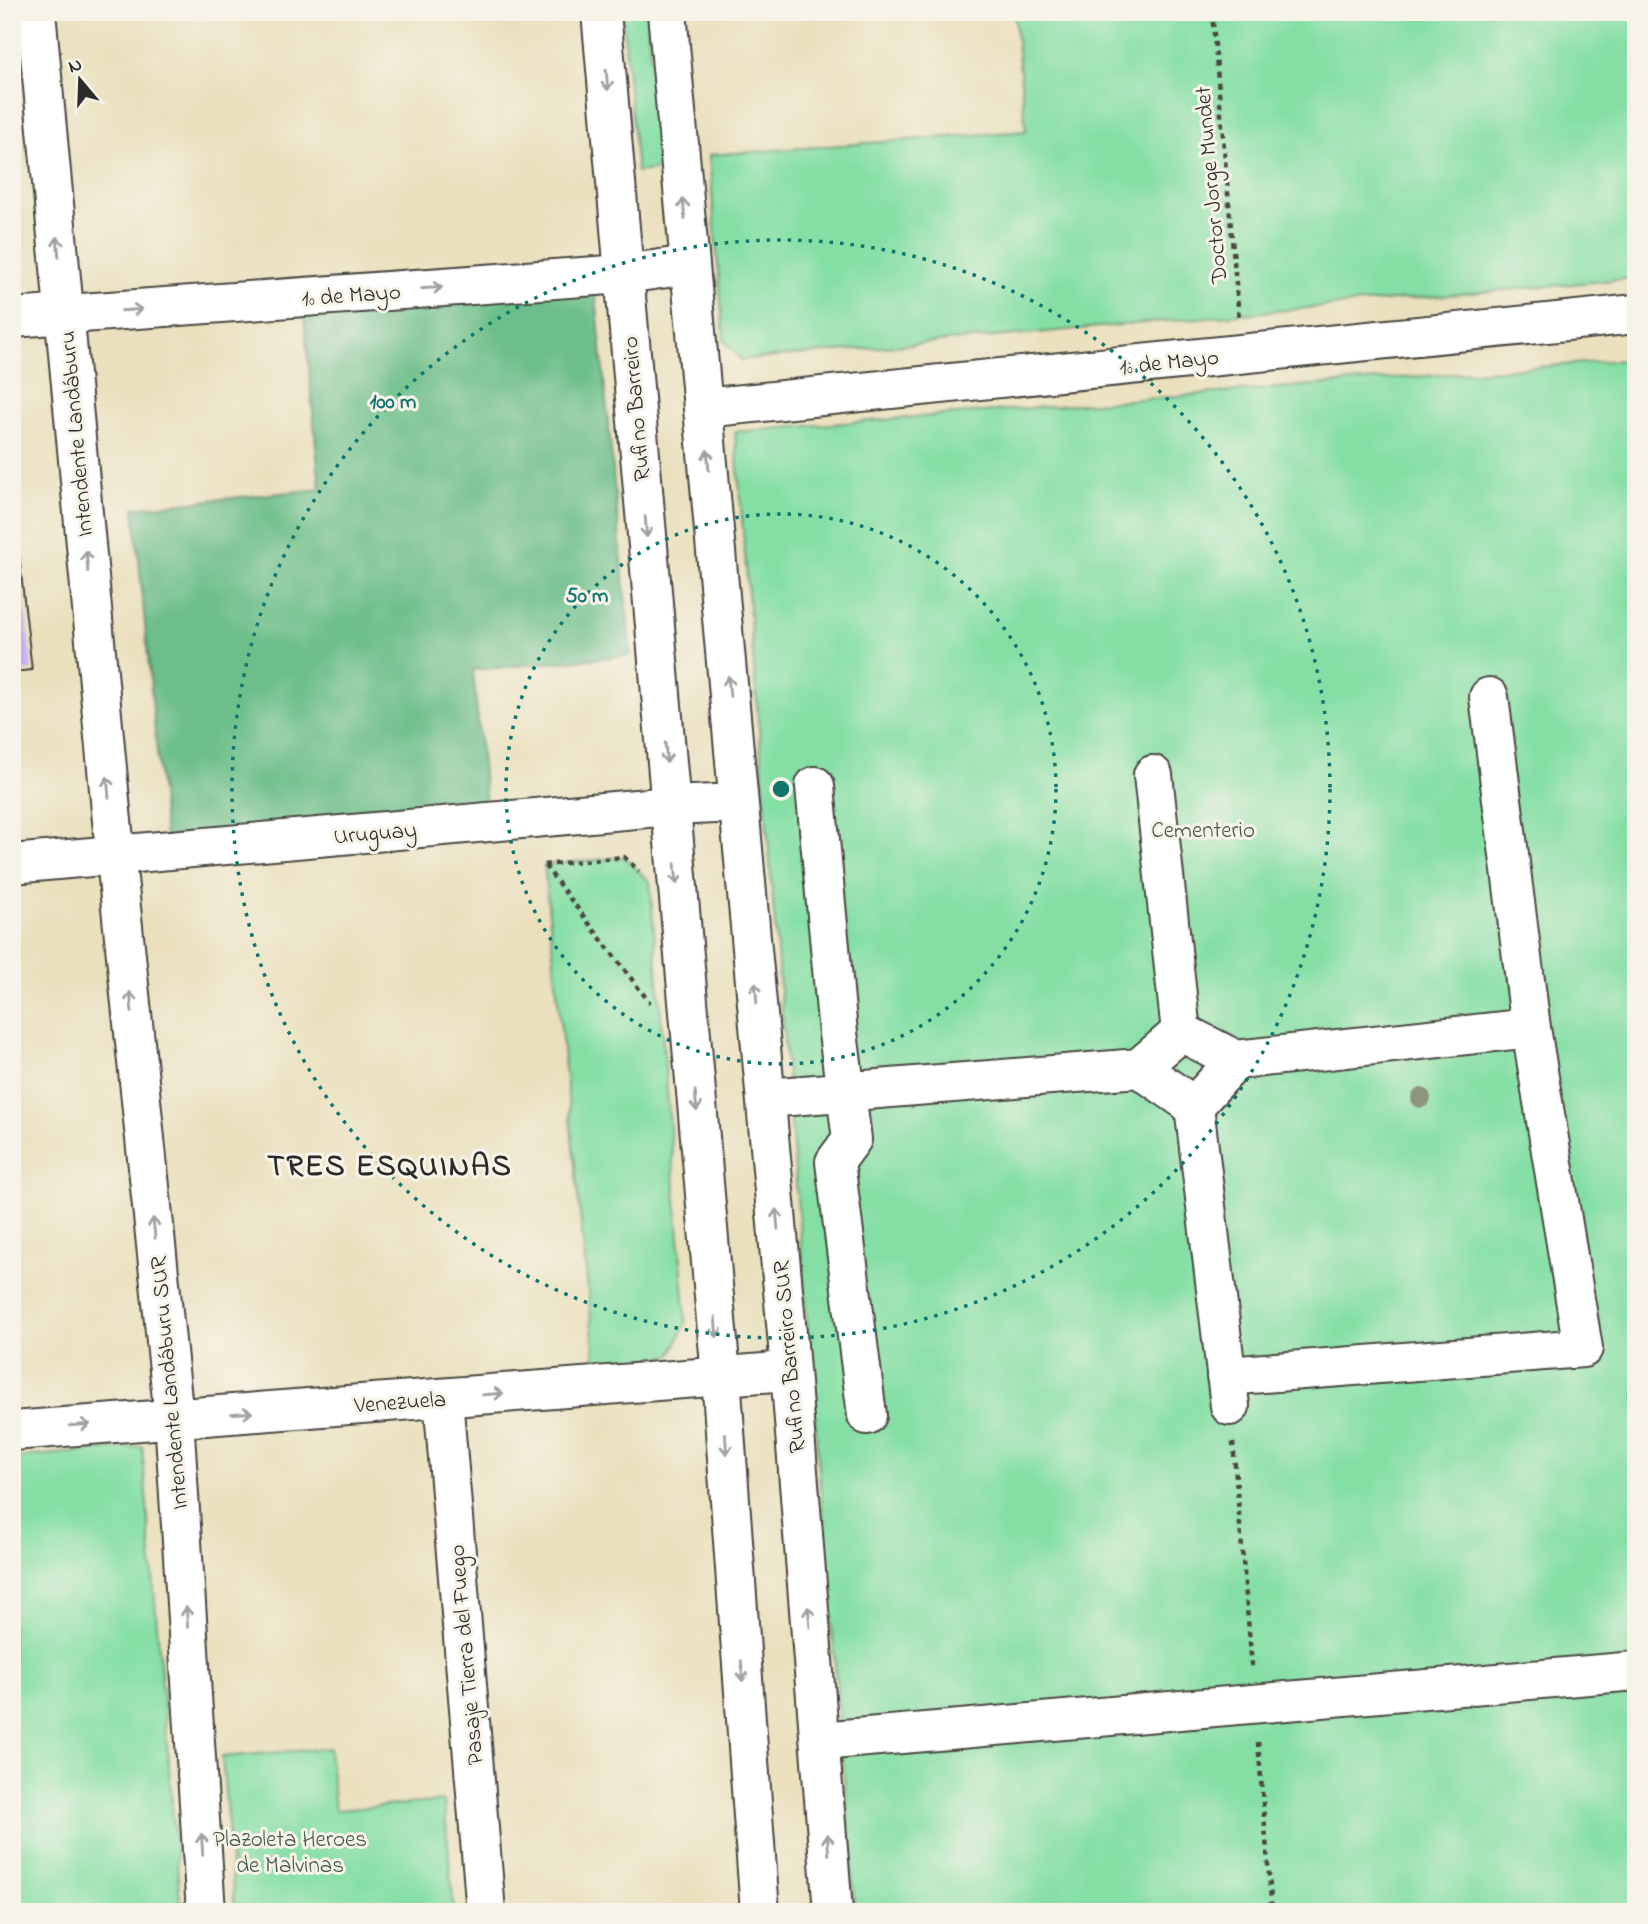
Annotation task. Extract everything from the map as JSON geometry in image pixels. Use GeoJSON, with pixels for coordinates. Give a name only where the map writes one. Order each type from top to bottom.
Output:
{"type":"FeatureCollection","features":[{"type":"Feature","properties":{"kind":"street","name":"Intendente Landáburu"},"geometry":{"type":"LineString","coordinates":[[36,12],[115,855]]}},
{"type":"Feature","properties":{"kind":"street","name":"Rufino Barreiro"},"geometry":{"type":"LineString","coordinates":[[601,12],[670,806]]}},
{"type":"Feature","properties":{"kind":"street"},"geometry":{"type":"LineString","coordinates":[[667,12],[738,803]]}},
{"type":"Feature","properties":{"kind":"street","name":"1º de Mayo"},"geometry":{"type":"LineString","coordinates":[[12,318],[624,274],[689,265]]}},
{"type":"Feature","properties":{"kind":"street","name":"1º de Mayo"},"geometry":{"type":"LineString","coordinates":[[703,408],[1636,314]]}},
{"type":"Feature","properties":{"kind":"street"},"geometry":{"type":"LineString","coordinates":[[1139,1068],[1194,1107],[1228,1391],[1583,1348],[1531,1028],[1489,697]]}},
{"type":"Feature","properties":{"kind":"street"},"geometry":{"type":"LineString","coordinates":[[1153,775],[1181,1032]]}},
{"type":"Feature","properties":{"kind":"street"},"geometry":{"type":"LineString","coordinates":[[815,786],[838,1032],[852,1139],[835,1162],[867,1415]]}},
{"type":"Feature","properties":{"kind":"street","name":"Uruguay"},"geometry":{"type":"LineString","coordinates":[[12,864],[670,806],[738,803]]}},
{"type":"Feature","properties":{"kind":"street","name":"Rufino Barreiro SUR"},"geometry":{"type":"LineString","coordinates":[[738,803],[833,1912]]}},
{"type":"Feature","properties":{"kind":"street"},"geometry":{"type":"LineString","coordinates":[[670,806],[720,1376],[760,1912]]}},
{"type":"Feature","properties":{"kind":"street","name":"Intendente Landáburu SUR"},"geometry":{"type":"LineString","coordinates":[[115,855],[174,1418],[206,1912]]}},
{"type":"Feature","properties":{"kind":"street"},"geometry":{"type":"LineString","coordinates":[[1181,1032],[1236,1060],[1531,1028]]}},
{"type":"Feature","properties":{"kind":"street"},"geometry":{"type":"LineString","coordinates":[[765,1098],[1139,1068],[1181,1032]]}},
{"type":"Feature","properties":{"kind":"street"},"geometry":{"type":"LineString","coordinates":[[1194,1107],[1236,1060]]}},
{"type":"Feature","properties":{"kind":"street","name":"Venezuela"},"geometry":{"type":"LineString","coordinates":[[12,1431],[788,1371]]}},
{"type":"Feature","properties":{"kind":"street","name":"Pasaje Tierra del Fuego"},"geometry":{"type":"LineString","coordinates":[[443,1398],[486,1912]]}},
{"type":"Feature","properties":{"kind":"street"},"geometry":{"type":"LineString","coordinates":[[820,1741],[1255,1706],[1636,1671]]}},
{"type":"Feature","properties":{"kind":"path","name":"Doctor Jorge Mundet"},"geometry":{"type":"LineString","coordinates":[[1212,12],[1242,354]]}},
{"type":"Feature","properties":{"kind":"path"},"geometry":{"type":"LineString","coordinates":[[641,874],[624,857],[544,865],[653,1007]]}},
{"type":"Feature","properties":{"kind":"path"},"geometry":{"type":"LineString","coordinates":[[1228,1391],[1272,1912]]}},
{"type":"Feature","properties":{"kind":"green space"},"geometry":{"type":"Polygon","coordinates":[[[622,12],[646,12],[662,169],[637,172],[622,12]]]}},
{"type":"Feature","properties":{"kind":"green space"},"geometry":{"type":"Polygon","coordinates":[[[1014,12],[1636,12],[1636,278],[741,360],[724,340],[709,155],[1026,131],[1014,12]]]}},
{"type":"Feature","properties":{"kind":"green space"},"geometry":{"type":"Polygon","coordinates":[[[595,287],[631,655],[473,670],[486,805],[165,837],[134,508],[320,489],[304,315],[595,287]]]}},
{"type":"Feature","properties":{"kind":"green space","name":"Cementerio"},"geometry":{"type":"Polygon","coordinates":[[[1636,359],[1636,1912],[855,1912],[735,432],[1636,359]]]}},
{"type":"Feature","properties":{"kind":"green space"},"geometry":{"type":"Polygon","coordinates":[[[624,857],[650,882],[686,1323],[671,1355],[596,1368],[544,865],[624,857]]]}},
{"type":"Feature","properties":{"kind":"green space"},"geometry":{"type":"Polygon","coordinates":[[[142,1446],[181,1912],[12,1912],[12,1458],[142,1446]]]}},
{"type":"Feature","properties":{"kind":"green space","name":"Plazoleta Heroes de Malvinas"},"geometry":{"type":"Polygon","coordinates":[[[329,1748],[335,1810],[444,1801],[454,1912],[235,1912],[222,1757],[329,1748]]]}},
{"type":"Feature","properties":{"kind":"building"},"geometry":{"type":"Polygon","coordinates":[[[12,493],[32,670],[12,672],[12,493]]]}},
{"type":"Feature","properties":{"kind":"district","name":"TRES ESQUINAS"},"geometry":{"type":"Point","coordinates":[390,1165]}}]}
